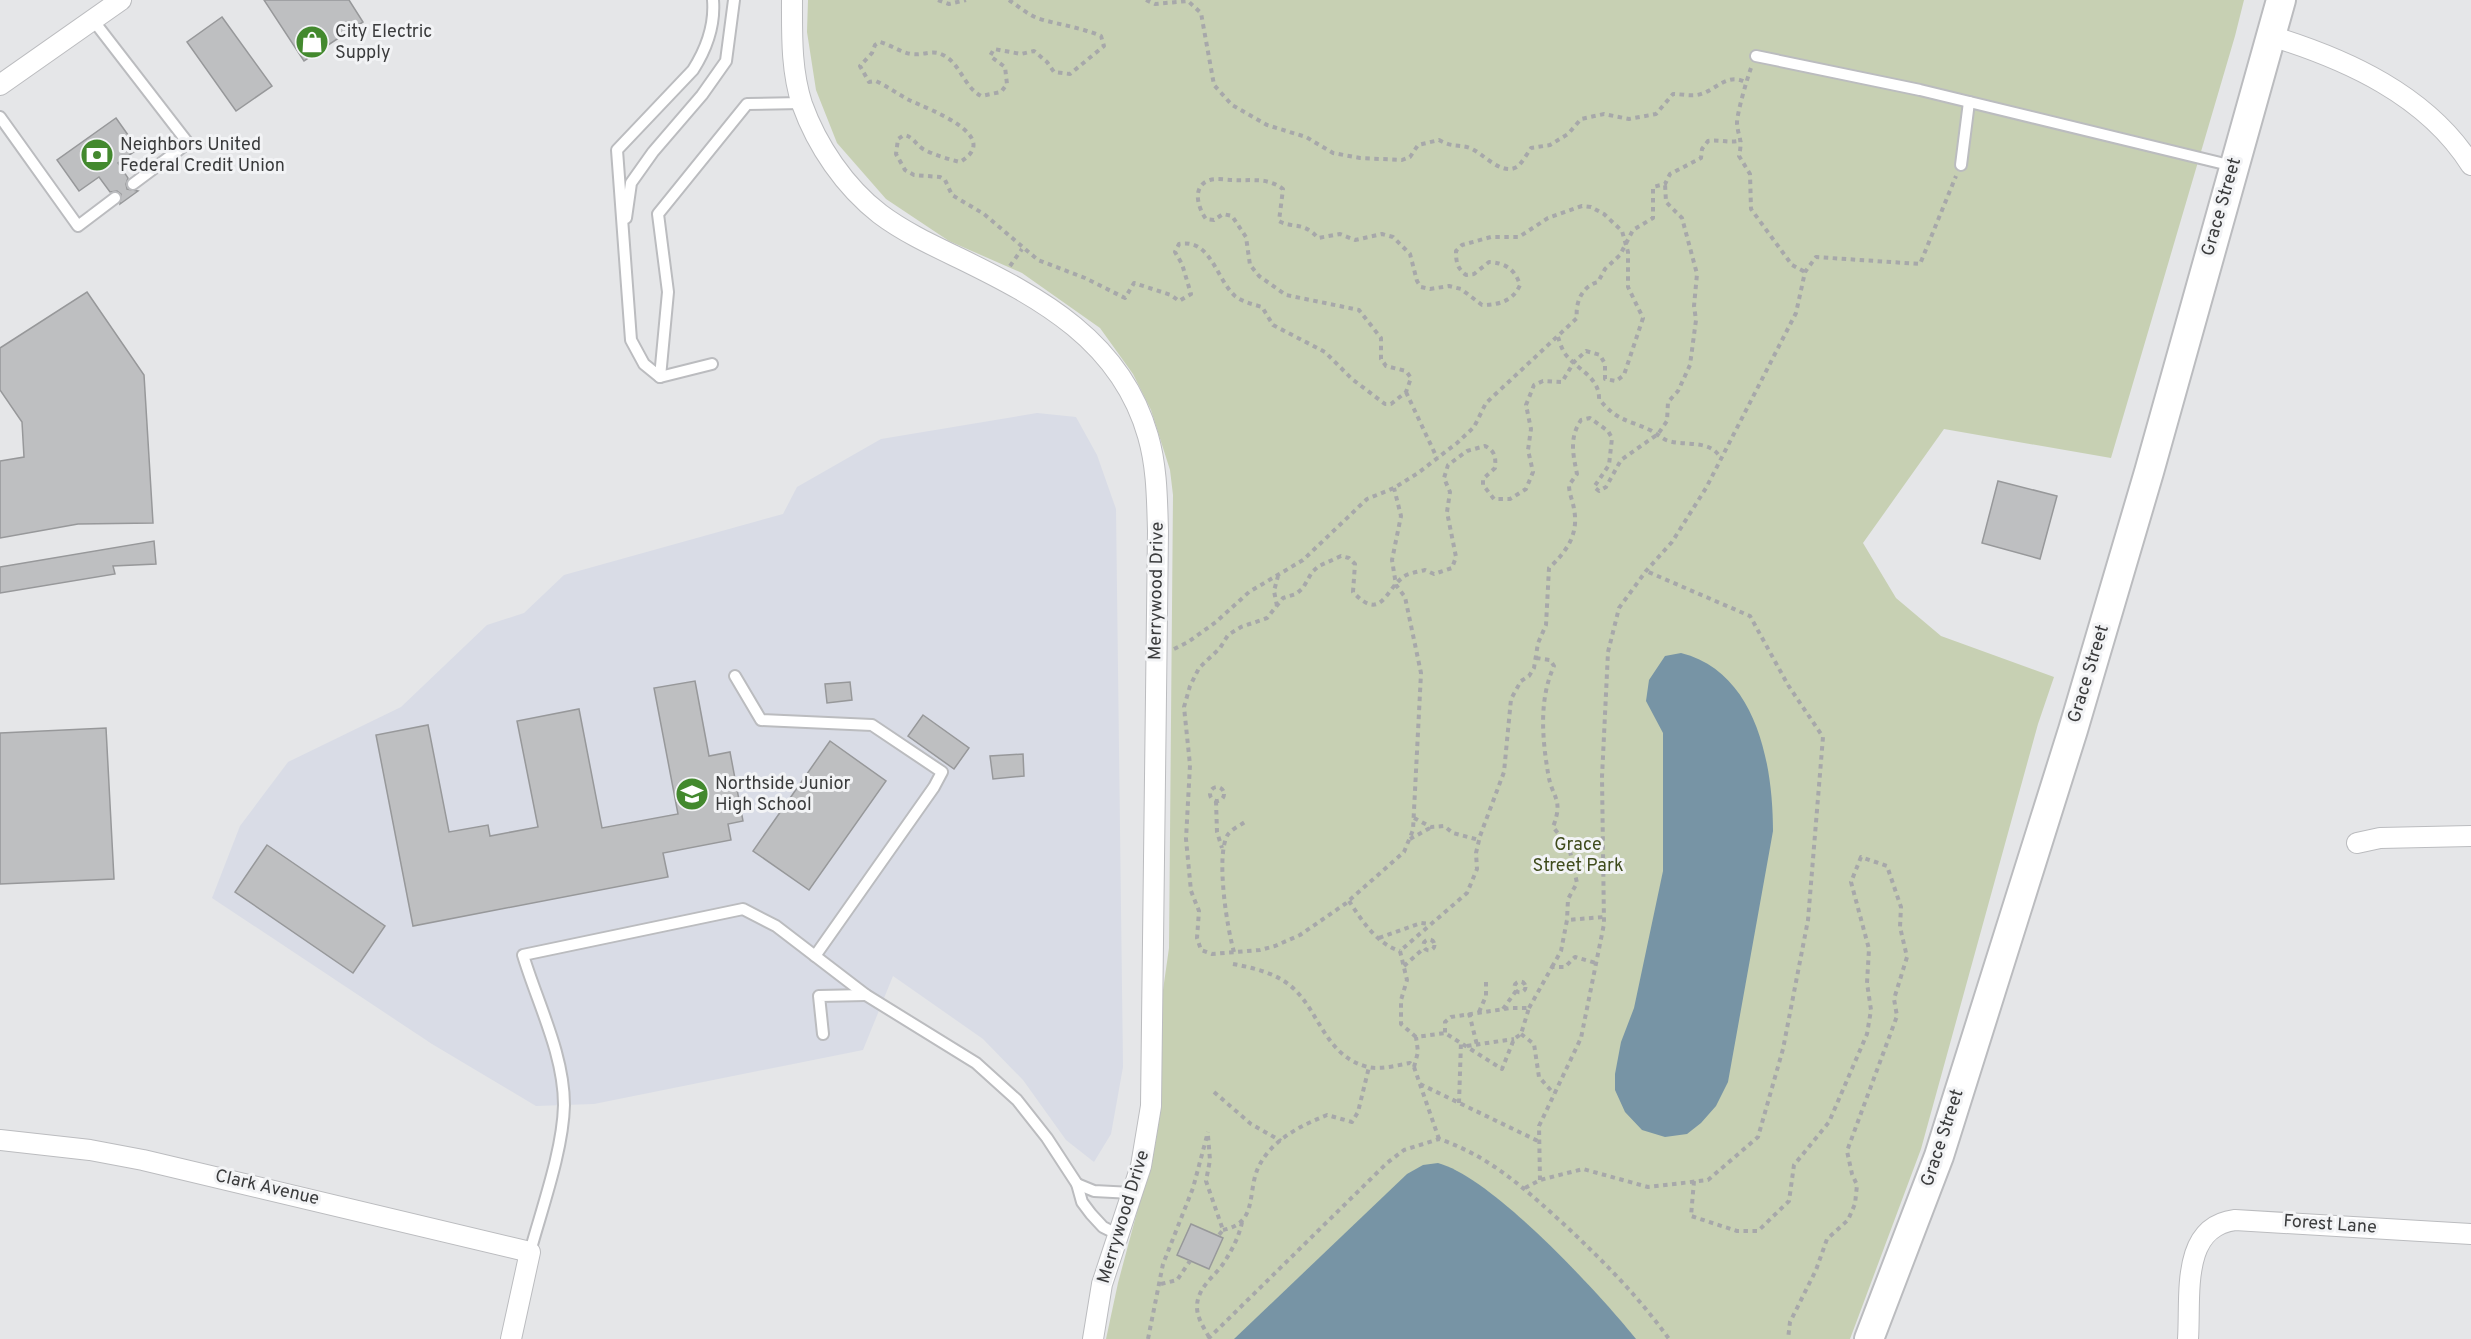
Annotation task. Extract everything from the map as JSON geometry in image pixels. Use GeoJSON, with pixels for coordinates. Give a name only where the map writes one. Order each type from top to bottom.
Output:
{"type":"FeatureCollection","features":[{"type":"Feature","properties":{"kind":"main road","name":"Grace Street"},"geometry":{"type":"LineString","coordinates":[[1869,1339],[1939,1156],[2076,720],[2149,472],[2281,0]]}},
{"type":"Feature","properties":{"kind":"street"},"geometry":{"type":"LineString","coordinates":[[1,84],[121,0]]}},
{"type":"Feature","properties":{"kind":"street","name":"Merrywood Drive"},"geometry":{"type":"LineString","coordinates":[[792,0],[792,49],[802,103],[821,144],[838,170],[879,213],[913,235],[1002,279],[1050,306],[1091,340],[1127,387],[1148,435],[1155,471],[1158,522],[1151,1106],[1147,1142],[1102,1284],[1093,1339]]}},
{"type":"Feature","properties":{"kind":"street"},"geometry":{"type":"LineString","coordinates":[[2271,36],[2314,49],[2381,81],[2431,118],[2471,165]]}},
{"type":"Feature","properties":{"kind":"street"},"geometry":{"type":"LineString","coordinates":[[2356,843],[2380,838],[2471,836]]}},
{"type":"Feature","properties":{"kind":"street","name":"Clark Avenue"},"geometry":{"type":"LineString","coordinates":[[0,1140],[90,1150],[143,1160],[530,1252]]}},
{"type":"Feature","properties":{"kind":"street","name":"Forest Lane"},"geometry":{"type":"LineString","coordinates":[[2188,1339],[2192,1270],[2198,1243],[2212,1226],[2235,1220],[2471,1234]]}},
{"type":"Feature","properties":{"kind":"street"},"geometry":{"type":"LineString","coordinates":[[511,1339],[530,1252]]}},
{"type":"Feature","properties":{"kind":"lane"},"geometry":{"type":"LineString","coordinates":[[660,377],[644,364],[630,340],[617,150],[697,64],[709,39],[714,12],[713,0]]}},
{"type":"Feature","properties":{"kind":"lane"},"geometry":{"type":"LineString","coordinates":[[622,243],[631,183],[652,152],[702,95],[726,61],[734,0]]}},
{"type":"Feature","properties":{"kind":"lane"},"geometry":{"type":"LineString","coordinates":[[93,20],[188,142],[133,184]]}},
{"type":"Feature","properties":{"kind":"lane"},"geometry":{"type":"LineString","coordinates":[[1756,56],[1969,102],[2234,166]]}},
{"type":"Feature","properties":{"kind":"lane"},"geometry":{"type":"LineString","coordinates":[[1961,165],[1969,102]]}},
{"type":"Feature","properties":{"kind":"lane"},"geometry":{"type":"LineString","coordinates":[[660,377],[668,292],[658,214],[747,104],[802,103]]}},
{"type":"Feature","properties":{"kind":"lane"},"geometry":{"type":"LineString","coordinates":[[0,117],[78,226],[115,198]]}},
{"type":"Feature","properties":{"kind":"lane"},"geometry":{"type":"LineString","coordinates":[[660,377],[711,364]]}},
{"type":"Feature","properties":{"kind":"lane"},"geometry":{"type":"LineString","coordinates":[[735,676],[760,720],[872,725],[942,772],[934,787],[815,956]]}},
{"type":"Feature","properties":{"kind":"lane"},"geometry":{"type":"LineString","coordinates":[[530,1252],[555,1162],[564,1105],[558,1066],[523,955],[743,909],[776,926],[866,995],[976,1063],[1017,1100],[1047,1138],[1077,1184],[1082,1202],[1091,1214],[1102,1227],[1118,1234]]}},
{"type":"Feature","properties":{"kind":"lane"},"geometry":{"type":"LineString","coordinates":[[823,1034],[819,996],[866,995]]}},
{"type":"Feature","properties":{"kind":"lane"},"geometry":{"type":"LineString","coordinates":[[1077,1184],[1094,1191],[1132,1193]]}},
{"type":"Feature","properties":{"kind":"path"},"geometry":{"type":"LineString","coordinates":[[938,0],[949,4],[966,0]]}},
{"type":"Feature","properties":{"kind":"path"},"geometry":{"type":"LineString","coordinates":[[1009,0],[1034,17],[1061,25],[1081,27],[1101,36],[1104,46],[1070,75],[1054,72],[1047,62],[1034,51],[1021,54],[994,49],[990,56],[1005,67],[1007,84],[1001,92],[981,96],[964,83],[952,63],[944,55],[931,51],[914,55],[880,42],[875,45],[873,53],[860,66],[865,79],[869,82],[876,81],[962,126],[973,138],[973,149],[960,162],[921,148],[911,136],[904,135],[898,139],[896,154],[905,170],[914,175],[940,177],[945,180],[952,195],[984,214],[1038,260],[1085,278],[1125,298],[1134,283],[1171,295],[1179,302],[1191,294],[1182,264],[1175,252],[1179,244],[1188,242],[1206,252],[1234,295],[1244,302],[1262,307],[1273,326],[1325,352],[1352,379],[1374,393],[1380,401],[1391,404],[1406,392],[1411,378],[1406,371],[1386,366],[1381,359],[1381,338],[1369,320],[1359,310],[1286,295],[1259,276],[1250,265],[1246,237],[1232,216],[1223,214],[1214,220],[1206,219],[1198,208],[1198,195],[1203,184],[1212,179],[1262,179],[1275,183],[1283,189],[1279,221],[1285,224],[1302,225],[1318,238],[1340,234],[1355,240],[1382,234],[1393,237],[1410,254],[1417,281],[1422,287],[1430,289],[1449,286],[1461,289],[1482,305],[1508,300],[1516,294],[1520,285],[1518,277],[1508,266],[1500,262],[1489,262],[1474,274],[1466,275],[1459,269],[1456,261],[1456,251],[1462,245],[1491,237],[1519,237],[1548,218],[1582,206],[1604,214],[1622,231],[1626,243],[1628,287],[1643,318],[1624,375],[1616,381],[1605,379],[1605,364],[1600,355],[1586,351],[1574,362],[1562,382],[1543,381],[1534,386],[1526,405],[1531,429],[1528,450],[1533,472],[1527,489],[1510,499],[1494,499],[1483,485],[1483,479],[1495,468],[1496,457],[1492,450],[1485,446],[1467,452],[1448,465],[1444,478],[1450,492],[1447,512],[1456,557],[1452,568],[1434,574],[1425,570],[1402,577],[1396,585],[1383,602],[1374,604],[1360,600],[1353,592],[1355,564],[1349,558],[1341,556],[1319,566],[1312,572],[1303,588],[1296,594],[1283,598],[1267,618],[1240,627],[1228,635],[1220,648],[1199,668],[1184,707],[1190,765],[1186,839],[1191,891],[1198,911],[1197,938],[1202,950],[1212,954],[1275,946],[1320,922],[1349,901],[1404,852],[1409,840],[1413,830],[1421,673],[1406,597],[1396,585],[1392,560],[1401,516],[1394,488]]}},
{"type":"Feature","properties":{"kind":"path"},"geometry":{"type":"LineString","coordinates":[[1146,0],[1155,4],[1188,1],[1201,13],[1214,85],[1232,105],[1267,125],[1306,137],[1333,153],[1360,158],[1402,160],[1410,157],[1419,145],[1439,140],[1451,147],[1470,148],[1491,162],[1512,168],[1518,166],[1531,148],[1550,145],[1568,134],[1581,119],[1604,114],[1629,119],[1656,114],[1673,94],[1697,95],[1724,81],[1738,78],[1745,82]]}},
{"type":"Feature","properties":{"kind":"path"},"geometry":{"type":"LineString","coordinates":[[1756,56],[1745,82],[1737,125],[1743,140],[1739,156],[1750,174],[1751,209],[1792,266],[1805,272]]}},
{"type":"Feature","properties":{"kind":"path"},"geometry":{"type":"LineString","coordinates":[[1400,951],[1448,912],[1467,893],[1477,869],[1479,840],[1504,772],[1508,751],[1508,713],[1511,699],[1521,681],[1529,676],[1546,625],[1550,568],[1562,556],[1573,539],[1575,521],[1569,485],[1577,474],[1572,449],[1577,426],[1581,420],[1590,418],[1608,431],[1612,438],[1609,465],[1594,487],[1599,491],[1606,487],[1621,460],[1658,434],[1666,421],[1668,402],[1678,391],[1690,365],[1696,320],[1694,306],[1697,274],[1682,218],[1666,202],[1665,184],[1670,174],[1701,158],[1702,149],[1708,141],[1715,140],[1730,144],[1743,140]]}},
{"type":"Feature","properties":{"kind":"path"},"geometry":{"type":"LineString","coordinates":[[1540,1180],[1539,1126],[1581,1038],[1604,917],[1602,777],[1608,652],[1619,608],[1646,571],[1672,542],[1721,460],[1797,313],[1805,272],[1816,257],[1920,264],[1961,165]]}},
{"type":"Feature","properties":{"kind":"path"},"geometry":{"type":"LineString","coordinates":[[1156,653],[1188,642],[1249,592],[1303,561],[1367,499],[1394,488],[1437,458],[1474,427],[1486,404],[1577,318],[1576,310],[1581,294],[1589,284],[1598,282],[1605,269],[1620,255],[1633,230],[1653,218],[1653,187],[1665,184]]}},
{"type":"Feature","properties":{"kind":"path"},"geometry":{"type":"LineString","coordinates":[[1558,337],[1566,356],[1594,382],[1599,392],[1599,399],[1608,410],[1624,422],[1658,434],[1668,441],[1707,446],[1718,452],[1721,460]]}},
{"type":"Feature","properties":{"kind":"path"},"geometry":{"type":"LineString","coordinates":[[1406,392],[1437,458]]}},
{"type":"Feature","properties":{"kind":"path"},"geometry":{"type":"LineString","coordinates":[[1525,1188],[1540,1180],[1583,1169],[1648,1186],[1708,1180],[1758,1137],[1783,1049],[1808,920],[1823,736],[1788,686],[1750,616],[1646,571]]}},
{"type":"Feature","properties":{"kind":"path"},"geometry":{"type":"LineString","coordinates":[[1277,606],[1274,591],[1278,575]]}},
{"type":"Feature","properties":{"kind":"path"},"geometry":{"type":"LineString","coordinates":[[1467,1047],[1514,1039],[1521,1034],[1528,1008],[1561,951],[1567,920],[1568,899],[1577,883],[1569,847],[1553,827],[1560,809],[1548,776],[1542,733],[1547,681],[1554,666],[1550,660],[1536,658]]}},
{"type":"Feature","properties":{"kind":"path"},"geometry":{"type":"LineString","coordinates":[[1216,801],[1217,832],[1222,849],[1226,909],[1234,952]]}},
{"type":"Feature","properties":{"kind":"path"},"geometry":{"type":"LineString","coordinates":[[1413,818],[1431,827]]}},
{"type":"Feature","properties":{"kind":"path"},"geometry":{"type":"LineString","coordinates":[[1222,849],[1228,834],[1245,822]]}},
{"type":"Feature","properties":{"kind":"path"},"geometry":{"type":"LineString","coordinates":[[1409,840],[1431,827],[1444,826],[1453,833],[1479,840]]}},
{"type":"Feature","properties":{"kind":"path"},"geometry":{"type":"LineString","coordinates":[[1694,1181],[1691,1216],[1737,1231],[1758,1231],[1789,1201],[1794,1165],[1829,1122],[1866,1034],[1870,1010],[1867,983],[1869,949],[1851,882],[1861,857],[1887,866],[1901,907],[1900,927],[1907,957],[1894,999],[1897,1016],[1847,1151],[1857,1185],[1855,1204],[1848,1220],[1827,1239],[1816,1270],[1790,1322],[1788,1339]]}},
{"type":"Feature","properties":{"kind":"path"},"geometry":{"type":"LineString","coordinates":[[1349,901],[1389,948],[1400,951]]}},
{"type":"Feature","properties":{"kind":"path"},"geometry":{"type":"LineString","coordinates":[[1567,920],[1604,917]]}},
{"type":"Feature","properties":{"kind":"path"},"geometry":{"type":"LineString","coordinates":[[1379,938],[1421,923],[1431,924]]}},
{"type":"Feature","properties":{"kind":"path"},"geometry":{"type":"LineString","coordinates":[[1404,966],[1424,948]]}},
{"type":"Feature","properties":{"kind":"path"},"geometry":{"type":"LineString","coordinates":[[1400,951],[1407,980],[1401,1000],[1401,1024],[1416,1036],[1418,1052],[1414,1067],[1440,1139]]}},
{"type":"Feature","properties":{"kind":"path"},"geometry":{"type":"LineString","coordinates":[[1552,967],[1565,967],[1575,957],[1596,963]]}},
{"type":"Feature","properties":{"kind":"path"},"geometry":{"type":"LineString","coordinates":[[1233,964],[1257,968],[1296,991],[1326,1038],[1349,1057],[1369,1067],[1410,1064],[1414,1067]]}},
{"type":"Feature","properties":{"kind":"path"},"geometry":{"type":"LineString","coordinates":[[1478,1012],[1486,996],[1486,978]]}},
{"type":"Feature","properties":{"kind":"path"},"geometry":{"type":"LineString","coordinates":[[1502,1010],[1516,991]]}},
{"type":"Feature","properties":{"kind":"path"},"geometry":{"type":"LineString","coordinates":[[1445,1033],[1445,1022],[1451,1017],[1469,1013],[1528,1008]]}},
{"type":"Feature","properties":{"kind":"path"},"geometry":{"type":"LineString","coordinates":[[1469,1013],[1477,1045]]}},
{"type":"Feature","properties":{"kind":"path"},"geometry":{"type":"LineString","coordinates":[[1416,1036],[1445,1033],[1502,1069],[1514,1039]]}},
{"type":"Feature","properties":{"kind":"path"},"geometry":{"type":"LineString","coordinates":[[1521,1034],[1534,1044],[1539,1077],[1554,1094]]}},
{"type":"Feature","properties":{"kind":"path"},"geometry":{"type":"LineString","coordinates":[[1459,1103],[1461,1042]]}},
{"type":"Feature","properties":{"kind":"path"},"geometry":{"type":"LineString","coordinates":[[1218,1236],[1223,1230],[1235,1228],[1249,1212],[1259,1166],[1288,1133],[1327,1115],[1352,1122],[1362,1098],[1369,1067]]}},
{"type":"Feature","properties":{"kind":"path"},"geometry":{"type":"LineString","coordinates":[[1419,1083],[1540,1142]]}},
{"type":"Feature","properties":{"kind":"path"},"geometry":{"type":"LineString","coordinates":[[1214,1092],[1251,1124],[1281,1141]]}},
{"type":"Feature","properties":{"kind":"path"},"geometry":{"type":"LineString","coordinates":[[1149,1339],[1161,1284],[1162,1264],[1193,1188],[1208,1132],[1210,1160],[1206,1181],[1223,1230]]}},
{"type":"Feature","properties":{"kind":"path"},"geometry":{"type":"LineString","coordinates":[[1242,1220],[1239,1237],[1222,1265],[1201,1290],[1197,1307],[1209,1338],[1387,1163],[1404,1150],[1440,1139],[1490,1162],[1525,1188],[1632,1291],[1669,1339]]}},
{"type":"Feature","properties":{"kind":"path"},"geometry":{"type":"LineString","coordinates":[[1161,1284],[1177,1280],[1190,1261]]}},
{"type":"Feature","properties":{"kind":"shaded area","name":"Northside Junior High School"},"geometry":{"type":"Polygon","coordinates":[[[1037,413],[1076,417],[1097,455],[1116,509],[1123,1067],[1111,1134],[1094,1162],[1066,1140],[1023,1080],[983,1039],[893,976],[863,1050],[594,1104],[536,1106],[432,1044],[212,898],[240,826],[288,762],[401,707],[487,625],[524,613],[564,575],[783,514],[797,487],[881,439],[1037,413]]]}},
{"type":"Feature","properties":{"kind":"green space","name":"Grace Street Park"},"geometry":{"type":"Polygon","coordinates":[[[808,0],[2244,0],[2111,458],[1944,429],[1863,543],[1896,598],[1941,636],[2054,677],[2038,724],[1921,1149],[1850,1339],[1106,1339],[1118,1283],[1156,1141],[1162,997],[1169,948],[1173,495],[1170,470],[1151,410],[1133,374],[1100,328],[1022,273],[949,241],[886,199],[837,143],[816,90],[807,32],[808,0]]]}},
{"type":"Feature","properties":{"kind":"water"},"geometry":{"type":"Polygon","coordinates":[[[1681,653],[1707,663],[1727,680],[1744,700],[1756,724],[1764,751],[1769,778],[1773,831],[1728,1082],[1716,1106],[1701,1123],[1687,1134],[1665,1137],[1642,1130],[1625,1112],[1615,1090],[1615,1074],[1621,1042],[1634,1008],[1663,871],[1663,733],[1646,701],[1649,680],[1665,656],[1681,653]]]}},
{"type":"Feature","properties":{"kind":"water"},"geometry":{"type":"Polygon","coordinates":[[[1438,1163],[1461,1173],[1487,1190],[1515,1213],[1597,1294],[1636,1339],[1234,1339],[1407,1174],[1423,1165],[1438,1163]]]}},
{"type":"Feature","properties":{"kind":"building","name":"City Electric Supply"},"geometry":{"type":"Polygon","coordinates":[[[264,0],[349,0],[363,22],[304,61],[264,0]]]}},
{"type":"Feature","properties":{"kind":"building"},"geometry":{"type":"Polygon","coordinates":[[[222,17],[272,86],[236,111],[187,42],[222,17]]]}},
{"type":"Feature","properties":{"kind":"building","name":"Neighbors United Federal Credit Union"},"geometry":{"type":"Polygon","coordinates":[[[116,118],[138,149],[118,163],[128,178],[127,189],[138,191],[120,204],[121,194],[117,191],[110,192],[99,177],[79,191],[57,160],[116,118]]]}},
{"type":"Feature","properties":{"kind":"building"},"geometry":{"type":"Polygon","coordinates":[[[87,292],[144,375],[153,523],[78,524],[0,538],[0,461],[24,457],[22,422],[0,390],[0,348],[87,292]]]}},
{"type":"Feature","properties":{"kind":"building"},"geometry":{"type":"Polygon","coordinates":[[[1998,481],[2057,496],[2040,559],[1982,543],[1998,481]]]}},
{"type":"Feature","properties":{"kind":"building"},"geometry":{"type":"Polygon","coordinates":[[[154,541],[156,564],[113,566],[115,574],[0,593],[0,567],[154,541]]]}},
{"type":"Feature","properties":{"kind":"building"},"geometry":{"type":"Polygon","coordinates":[[[695,681],[709,756],[730,752],[743,821],[728,824],[731,840],[663,853],[668,877],[413,926],[376,735],[428,725],[449,832],[488,825],[490,836],[538,827],[517,721],[579,709],[602,828],[678,814],[654,688],[695,681]]]}},
{"type":"Feature","properties":{"kind":"building"},"geometry":{"type":"Polygon","coordinates":[[[850,682],[852,700],[827,703],[825,684],[850,682]]]}},
{"type":"Feature","properties":{"kind":"building"},"geometry":{"type":"Polygon","coordinates":[[[923,715],[969,748],[954,769],[908,736],[923,715]]]}},
{"type":"Feature","properties":{"kind":"building"},"geometry":{"type":"Polygon","coordinates":[[[106,728],[114,879],[0,884],[0,733],[106,728]]]}},
{"type":"Feature","properties":{"kind":"building"},"geometry":{"type":"Polygon","coordinates":[[[830,741],[886,781],[809,890],[753,851],[830,741]]]}},
{"type":"Feature","properties":{"kind":"building"},"geometry":{"type":"Polygon","coordinates":[[[1023,754],[1024,776],[993,779],[990,756],[1023,754]]]}},
{"type":"Feature","properties":{"kind":"building"},"geometry":{"type":"Polygon","coordinates":[[[267,845],[385,926],[353,973],[235,892],[267,845]]]}},
{"type":"Feature","properties":{"kind":"building"},"geometry":{"type":"Polygon","coordinates":[[[1191,1224],[1223,1238],[1209,1269],[1177,1255],[1191,1224]]]}},
{"type":"Feature","properties":{"kind":"place","name":"City Electric Supply"},"geometry":{"type":"Point","coordinates":[312,42]}},
{"type":"Feature","properties":{"kind":"place","name":"Neighbors United Federal Credit Union"},"geometry":{"type":"Point","coordinates":[97,155]}},
{"type":"Feature","properties":{"kind":"place","name":"Northside Junior High School"},"geometry":{"type":"Point","coordinates":[692,794]}}]}
